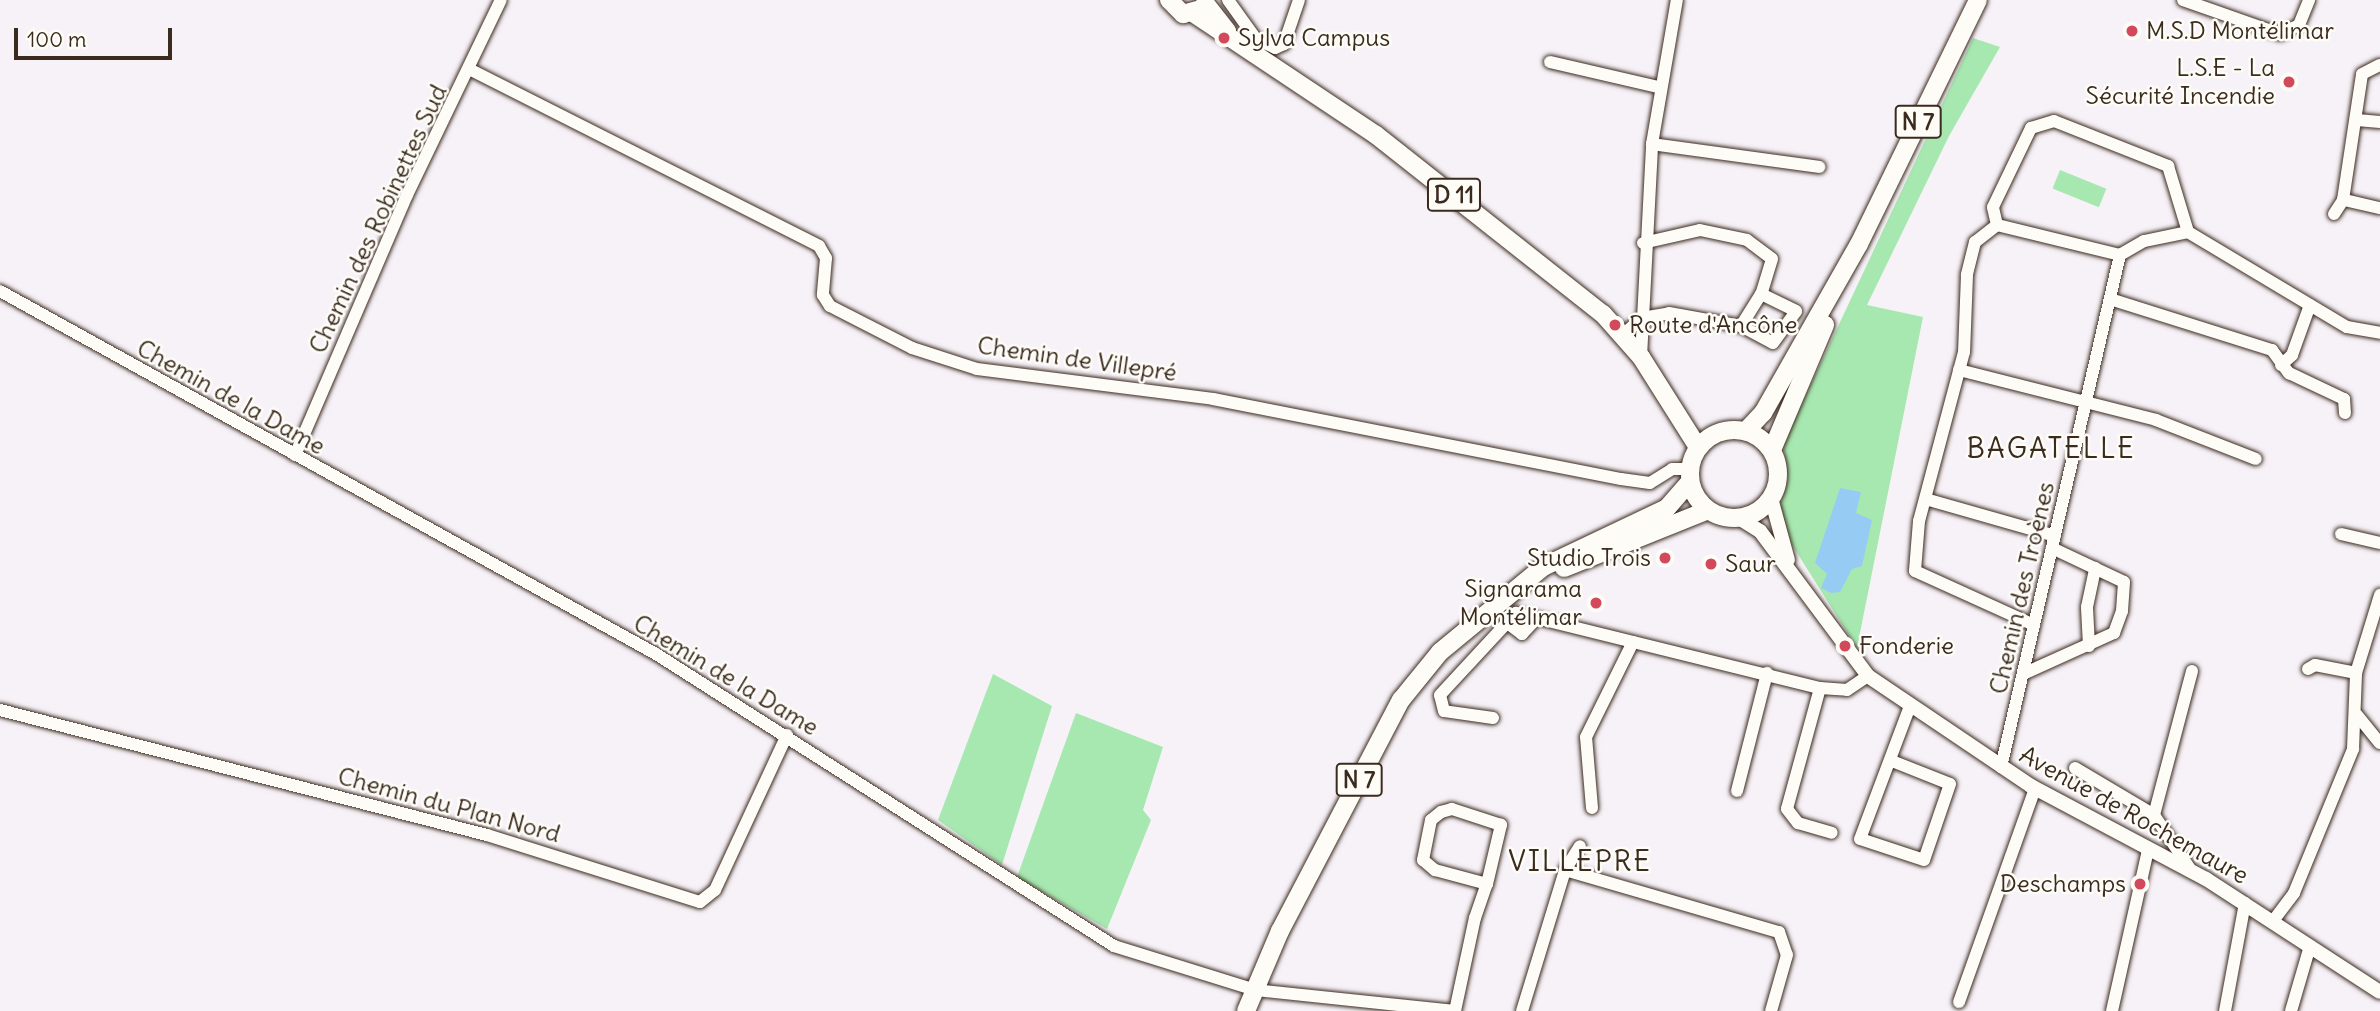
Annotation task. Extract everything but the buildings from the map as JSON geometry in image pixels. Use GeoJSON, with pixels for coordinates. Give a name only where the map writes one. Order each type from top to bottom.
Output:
{"type":"FeatureCollection","features":[{"type":"Feature","properties":{"kind":"main road","name":"N 7"},"geometry":{"type":"LineString","coordinates":[[1772,450],[1859,244],[1978,0]]}},
{"type":"Feature","properties":{"kind":"main road"},"geometry":{"type":"LineString","coordinates":[[1168,2],[1201,5]]}},
{"type":"Feature","properties":{"kind":"main road","name":"D 11"},"geometry":{"type":"LineString","coordinates":[[1201,5],[1248,54],[1376,135],[1624,334],[1677,405],[1713,434]]}},
{"type":"Feature","properties":{"kind":"main road","name":"N 7"},"geometry":{"type":"LineString","coordinates":[[1746,431],[1763,413],[1859,244]]}},
{"type":"Feature","properties":{"kind":"main road","name":"D 11"},"geometry":{"type":"LineString","coordinates":[[1641,358],[1698,447]]}},
{"type":"Feature","properties":{"kind":"main road"},"geometry":{"type":"LineString","coordinates":[[1746,431],[1772,450],[1778,474],[1771,498],[1739,518],[1708,510],[1690,475],[1698,447],[1713,434],[1746,431]]}},
{"type":"Feature","properties":{"kind":"main road","name":"N 7"},"geometry":{"type":"LineString","coordinates":[[1246,1011],[1401,700],[1500,597],[1543,567],[1667,508],[1690,475]]}},
{"type":"Feature","properties":{"kind":"main road","name":"N 7"},"geometry":{"type":"LineString","coordinates":[[1500,597],[1708,510]]}},
{"type":"Feature","properties":{"kind":"street","name":"Chemin des Robinettes Sud"},"geometry":{"type":"LineString","coordinates":[[295,455],[407,195],[471,70],[501,0]]}},
{"type":"Feature","properties":{"kind":"street"},"geometry":{"type":"LineString","coordinates":[[1228,0],[1255,39],[1275,48],[1284,44],[1298,0]]}},
{"type":"Feature","properties":{"kind":"street"},"geometry":{"type":"LineString","coordinates":[[1641,358],[1643,243],[1652,144],[1658,87],[1677,0]]}},
{"type":"Feature","properties":{"kind":"street"},"geometry":{"type":"LineString","coordinates":[[2183,0],[2280,34],[2299,25],[2309,0]]}},
{"type":"Feature","properties":{"kind":"street"},"geometry":{"type":"LineString","coordinates":[[1550,62],[1658,87]]}},
{"type":"Feature","properties":{"kind":"street"},"geometry":{"type":"LineString","coordinates":[[2334,214],[2343,200],[2362,74],[2380,65]]}},
{"type":"Feature","properties":{"kind":"street","name":"Chemin de Villepré"},"geometry":{"type":"LineString","coordinates":[[471,70],[819,246],[826,258],[822,295],[831,306],[912,348],[977,369],[1213,399],[1631,480],[1650,483],[1672,469],[1690,475]]}},
{"type":"Feature","properties":{"kind":"street"},"geometry":{"type":"LineString","coordinates":[[2357,120],[2380,122]]}},
{"type":"Feature","properties":{"kind":"street"},"geometry":{"type":"LineString","coordinates":[[1997,225],[1998,189],[2021,146],[2031,128],[2054,121],[2168,166],[2188,232],[2347,327],[2379,332]]}},
{"type":"Feature","properties":{"kind":"street"},"geometry":{"type":"LineString","coordinates":[[1652,144],[1819,167]]}},
{"type":"Feature","properties":{"kind":"street"},"geometry":{"type":"LineString","coordinates":[[2343,200],[2379,208]]}},
{"type":"Feature","properties":{"kind":"street"},"geometry":{"type":"LineString","coordinates":[[1997,225],[2120,255],[2144,241],[2188,232]]}},
{"type":"Feature","properties":{"kind":"street"},"geometry":{"type":"LineString","coordinates":[[1997,225],[1975,242],[1959,370],[1929,500],[1919,521],[1915,571],[2034,625]]}},
{"type":"Feature","properties":{"kind":"street"},"geometry":{"type":"LineString","coordinates":[[1643,243],[1700,230],[1747,240],[1772,259],[1761,294],[1741,326]]}},
{"type":"Feature","properties":{"kind":"street","name":"Chemin des Troènes"},"geometry":{"type":"LineString","coordinates":[[2001,767],[2120,255]]}},
{"type":"Feature","properties":{"kind":"street","name":"Chemin de la Dame"},"geometry":{"type":"LineString","coordinates":[[0,291],[656,654],[787,735],[1076,927],[1114,946],[1255,990],[1454,1011]]}},
{"type":"Feature","properties":{"kind":"street"},"geometry":{"type":"LineString","coordinates":[[1624,334],[1642,318],[1685,314],[1741,326],[1779,342],[1796,311],[1761,294]]}},
{"type":"Feature","properties":{"kind":"street"},"geometry":{"type":"LineString","coordinates":[[2110,299],[2272,350],[2281,365],[2344,399],[2345,413]]}},
{"type":"Feature","properties":{"kind":"street"},"geometry":{"type":"LineString","coordinates":[[2281,365],[2292,355],[2310,305]]}},
{"type":"Feature","properties":{"kind":"street"},"geometry":{"type":"LineString","coordinates":[[1959,370],[2149,421],[2256,459]]}},
{"type":"Feature","properties":{"kind":"street","name":"Avenue de Rochemaure"},"geometry":{"type":"LineString","coordinates":[[1771,498],[1793,574]]}},
{"type":"Feature","properties":{"kind":"street"},"geometry":{"type":"LineString","coordinates":[[1929,500],[2053,542],[2124,582],[2125,594],[2114,633],[2023,674]]}},
{"type":"Feature","properties":{"kind":"street","name":"Avenue de Rochemaure"},"geometry":{"type":"LineString","coordinates":[[1739,518],[1760,531],[1868,676],[2035,788],[2245,903],[2380,992]]}},
{"type":"Feature","properties":{"kind":"street"},"geometry":{"type":"LineString","coordinates":[[2341,534],[2380,543]]}},
{"type":"Feature","properties":{"kind":"street"},"geometry":{"type":"LineString","coordinates":[[2089,646],[2087,607],[2095,568]]}},
{"type":"Feature","properties":{"kind":"street"},"geometry":{"type":"LineString","coordinates":[[2273,921],[2294,893],[2339,788],[2357,715],[2356,673],[2380,595]]}},
{"type":"Feature","properties":{"kind":"street"},"geometry":{"type":"LineString","coordinates":[[1493,718],[1444,711],[1438,702],[1516,613],[1820,688],[1847,690],[1868,676]]}},
{"type":"Feature","properties":{"kind":"street"},"geometry":{"type":"LineString","coordinates":[[1506,622],[1522,634],[1537,618]]}},
{"type":"Feature","properties":{"kind":"street"},"geometry":{"type":"LineString","coordinates":[[1592,808],[1586,737],[1633,642]]}},
{"type":"Feature","properties":{"kind":"street"},"geometry":{"type":"LineString","coordinates":[[2308,669],[2315,665],[2356,673]]}},
{"type":"Feature","properties":{"kind":"street"},"geometry":{"type":"LineString","coordinates":[[2154,815],[2192,671]]}},
{"type":"Feature","properties":{"kind":"street"},"geometry":{"type":"LineString","coordinates":[[1737,791],[1767,673]]}},
{"type":"Feature","properties":{"kind":"street"},"geometry":{"type":"LineString","coordinates":[[1820,688],[1787,808],[1798,823],[1832,833]]}},
{"type":"Feature","properties":{"kind":"street"},"geometry":{"type":"LineString","coordinates":[[1892,761],[1950,784],[1924,860],[1860,839],[1892,761],[1910,706]]}},
{"type":"Feature","properties":{"kind":"street","name":"Chemin du Plan Nord"},"geometry":{"type":"LineString","coordinates":[[0,710],[487,835],[701,901],[715,890],[787,735]]}},
{"type":"Feature","properties":{"kind":"street"},"geometry":{"type":"LineString","coordinates":[[2357,715],[2380,743]]}},
{"type":"Feature","properties":{"kind":"street"},"geometry":{"type":"LineString","coordinates":[[2075,768],[2154,815],[2192,872]]}},
{"type":"Feature","properties":{"kind":"street"},"geometry":{"type":"LineString","coordinates":[[1959,1002],[2035,788]]}},
{"type":"Feature","properties":{"kind":"street"},"geometry":{"type":"LineString","coordinates":[[1454,1011],[1487,884],[1501,825],[1452,808],[1441,812],[1431,820],[1423,860],[1435,870],[1487,884]]}},
{"type":"Feature","properties":{"kind":"street"},"geometry":{"type":"LineString","coordinates":[[1522,1011],[1565,870],[1580,846]]}},
{"type":"Feature","properties":{"kind":"street"},"geometry":{"type":"LineString","coordinates":[[2112,1011],[2148,850]]}},
{"type":"Feature","properties":{"kind":"street"},"geometry":{"type":"LineString","coordinates":[[1565,870],[1779,932],[1787,955],[1771,1011]]}},
{"type":"Feature","properties":{"kind":"street"},"geometry":{"type":"LineString","coordinates":[[2225,1011],[2245,903]]}},
{"type":"Feature","properties":{"kind":"street"},"geometry":{"type":"LineString","coordinates":[[2291,1011],[2310,946]]}},
{"type":"Feature","properties":{"kind":"green space"},"geometry":{"type":"Polygon","coordinates":[[[1973,38],[2000,47],[1949,136],[1867,305],[1923,317],[1857,648],[1787,537],[1780,507],[1788,478],[1783,444],[1973,38]]]}},
{"type":"Feature","properties":{"kind":"green space"},"geometry":{"type":"Polygon","coordinates":[[[2060,170],[2106,189],[2099,207],[2053,189],[2060,170]]]}},
{"type":"Feature","properties":{"kind":"green space"},"geometry":{"type":"Polygon","coordinates":[[[993,674],[1052,706],[1002,865],[938,820],[993,674]]]}},
{"type":"Feature","properties":{"kind":"green space"},"geometry":{"type":"Polygon","coordinates":[[[1076,713],[1163,747],[1143,810],[1151,820],[1107,929],[1017,877],[1076,713]]]}},
{"type":"Feature","properties":{"kind":"water"},"geometry":{"type":"Polygon","coordinates":[[[1840,488],[1861,492],[1856,513],[1872,520],[1862,566],[1852,569],[1840,592],[1831,593],[1821,588],[1827,574],[1815,563],[1840,488]]]}},
{"type":"Feature","properties":{"kind":"place","name":"M.S.D Montélimar"},"geometry":{"type":"Point","coordinates":[2132,31]}},
{"type":"Feature","properties":{"kind":"place","name":"Sylva Campus"},"geometry":{"type":"Point","coordinates":[1224,38]}},
{"type":"Feature","properties":{"kind":"place","name":"L.S.E - La Sécurité Incendie"},"geometry":{"type":"Point","coordinates":[2289,82]}},
{"type":"Feature","properties":{"kind":"place","name":"Route d'Ancône"},"geometry":{"type":"Point","coordinates":[1615,325]}},
{"type":"Feature","properties":{"kind":"place","name":"Studio Trois"},"geometry":{"type":"Point","coordinates":[1665,558]}},
{"type":"Feature","properties":{"kind":"place","name":"Saur"},"geometry":{"type":"Point","coordinates":[1711,564]}},
{"type":"Feature","properties":{"kind":"place","name":"Signarama Montélimar"},"geometry":{"type":"Point","coordinates":[1596,603]}},
{"type":"Feature","properties":{"kind":"place","name":"Fonderie"},"geometry":{"type":"Point","coordinates":[1845,646]}},
{"type":"Feature","properties":{"kind":"place","name":"Deschamps"},"geometry":{"type":"Point","coordinates":[2140,884]}},
{"type":"Feature","properties":{"kind":"district","name":"BAGATELLE"},"geometry":{"type":"Point","coordinates":[2051,448]}},
{"type":"Feature","properties":{"kind":"district","name":"VILLEPRE"},"geometry":{"type":"Point","coordinates":[1580,861]}}]}
